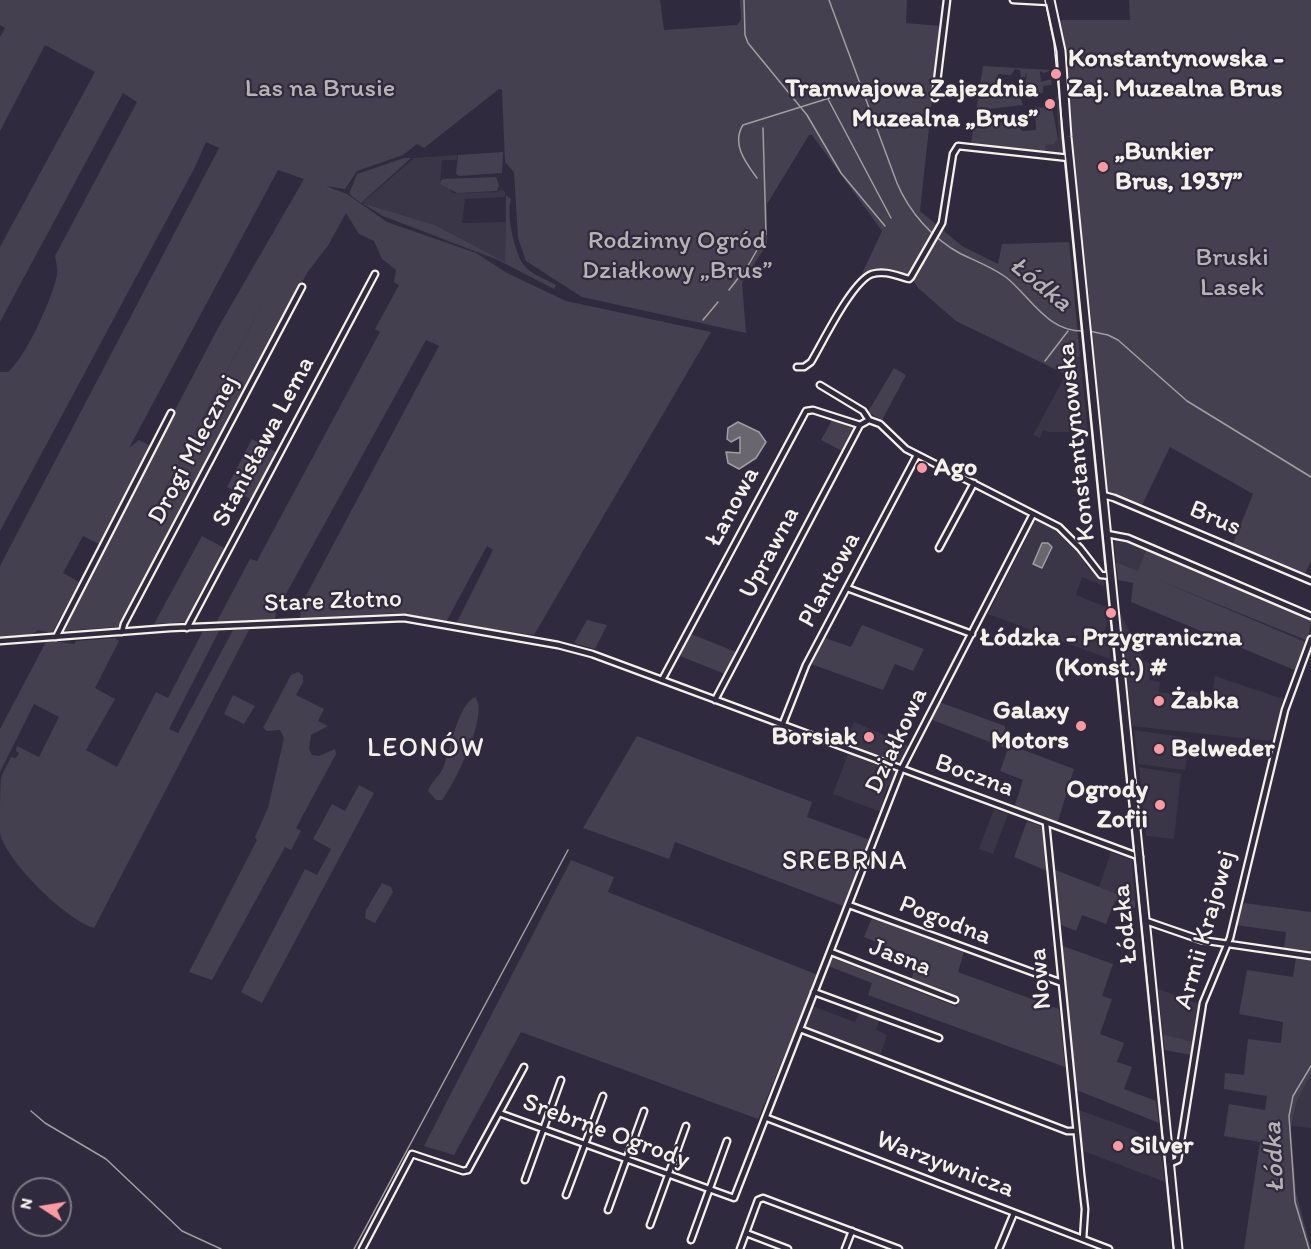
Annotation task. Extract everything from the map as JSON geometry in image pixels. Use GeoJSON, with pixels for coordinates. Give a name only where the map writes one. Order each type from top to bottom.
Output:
{"type":"FeatureCollection","features":[{"type":"Feature","properties":{"kind":"main road","name":"Konstantynowska"},"geometry":{"type":"LineString","coordinates":[[1050,1],[1061,51],[1069,158],[1113,595]]}},
{"type":"Feature","properties":{"kind":"main road","name":"Łódzka"},"geometry":{"type":"LineString","coordinates":[[1113,595],[1178,1249]]}},
{"type":"Feature","properties":{"kind":"street"},"geometry":{"type":"LineString","coordinates":[[935,98],[946,0]]}},
{"type":"Feature","properties":{"kind":"street"},"geometry":{"type":"LineString","coordinates":[[1013,0],[1050,1]]}},
{"type":"Feature","properties":{"kind":"street"},"geometry":{"type":"LineString","coordinates":[[797,367],[804,367],[811,362],[861,281],[870,275],[884,272],[909,279],[939,230],[945,214],[953,152],[958,146],[1069,158]]}},
{"type":"Feature","properties":{"kind":"street","name":"Stanisława Lema"},"geometry":{"type":"LineString","coordinates":[[187,628],[375,274]]}},
{"type":"Feature","properties":{"kind":"street","name":"Drogi Mlecznej"},"geometry":{"type":"LineString","coordinates":[[122,632],[124,624],[302,287]]}},
{"type":"Feature","properties":{"kind":"street"},"geometry":{"type":"LineString","coordinates":[[820,385],[863,411],[869,420],[880,424],[906,449],[1034,514],[1069,535],[1101,575],[1111,576]]}},
{"type":"Feature","properties":{"kind":"street","name":"Łanowa"},"geometry":{"type":"LineString","coordinates":[[661,680],[806,411],[813,410],[860,424]]}},
{"type":"Feature","properties":{"kind":"street"},"geometry":{"type":"LineString","coordinates":[[56,637],[171,413]]}},
{"type":"Feature","properties":{"kind":"street"},"geometry":{"type":"LineString","coordinates":[[860,424],[869,420]]}},
{"type":"Feature","properties":{"kind":"street","name":"Uprawna"},"geometry":{"type":"LineString","coordinates":[[715,700],[860,424]]}},
{"type":"Feature","properties":{"kind":"street","name":"Plantowa"},"geometry":{"type":"LineString","coordinates":[[782,726],[806,665],[917,455]]}},
{"type":"Feature","properties":{"kind":"street"},"geometry":{"type":"LineString","coordinates":[[939,548],[974,483]]}},
{"type":"Feature","properties":{"kind":"street","name":"Brus"},"geometry":{"type":"LineString","coordinates":[[1102,495],[1114,498],[1311,582]]}},
{"type":"Feature","properties":{"kind":"street","name":"Działkowa"},"geometry":{"type":"LineString","coordinates":[[767,1118],[902,770],[1034,514]]}},
{"type":"Feature","properties":{"kind":"street"},"geometry":{"type":"LineString","coordinates":[[1107,534],[1128,538],[1311,616]]}},
{"type":"Feature","properties":{"kind":"street"},"geometry":{"type":"LineString","coordinates":[[847,588],[972,634]]}},
{"type":"Feature","properties":{"kind":"street","name":"Stare Złotno"},"geometry":{"type":"LineString","coordinates":[[0,641],[187,628],[417,619],[577,649],[661,680]]}},
{"type":"Feature","properties":{"kind":"street","name":"Armii Krajowej"},"geometry":{"type":"LineString","coordinates":[[1171,1163],[1178,1160],[1203,1003],[1227,945],[1286,707],[1311,639]]}},
{"type":"Feature","properties":{"kind":"street","name":"Boczna"},"geometry":{"type":"LineString","coordinates":[[661,680],[1140,857]]}},
{"type":"Feature","properties":{"kind":"street","name":"Nowa"},"geometry":{"type":"LineString","coordinates":[[1046,823],[1084,1209],[1083,1239]]}},
{"type":"Feature","properties":{"kind":"street","name":"Pogodna"},"geometry":{"type":"LineString","coordinates":[[849,905],[1062,983]]}},
{"type":"Feature","properties":{"kind":"street"},"geometry":{"type":"LineString","coordinates":[[1146,921],[1197,939],[1311,956]]}},
{"type":"Feature","properties":{"kind":"street","name":"Jasna"},"geometry":{"type":"LineString","coordinates":[[831,952],[956,1000]]}},
{"type":"Feature","properties":{"kind":"street"},"geometry":{"type":"LineString","coordinates":[[814,992],[939,1038]]}},
{"type":"Feature","properties":{"kind":"street"},"geometry":{"type":"LineString","coordinates":[[800,1029],[1056,1126],[1076,1131]]}},
{"type":"Feature","properties":{"kind":"street"},"geometry":{"type":"LineString","coordinates":[[499,1113],[524,1067]]}},
{"type":"Feature","properties":{"kind":"street"},"geometry":{"type":"LineString","coordinates":[[525,1180],[561,1080]]}},
{"type":"Feature","properties":{"kind":"street"},"geometry":{"type":"LineString","coordinates":[[566,1195],[603,1096]]}},
{"type":"Feature","properties":{"kind":"street"},"geometry":{"type":"LineString","coordinates":[[608,1210],[644,1111]]}},
{"type":"Feature","properties":{"kind":"street","name":"Srebrne Ogrody"},"geometry":{"type":"LineString","coordinates":[[362,1249],[412,1154],[466,1171],[499,1113],[709,1191],[734,1198],[762,1122],[767,1118]]}},
{"type":"Feature","properties":{"kind":"street","name":"Warzywnicza"},"geometry":{"type":"LineString","coordinates":[[767,1118],[1109,1249]]}},
{"type":"Feature","properties":{"kind":"street"},"geometry":{"type":"LineString","coordinates":[[650,1225],[686,1126]]}},
{"type":"Feature","properties":{"kind":"street"},"geometry":{"type":"LineString","coordinates":[[691,1240],[727,1142]]}},
{"type":"Feature","properties":{"kind":"street"},"geometry":{"type":"LineString","coordinates":[[740,1249],[759,1198],[899,1249]]}},
{"type":"Feature","properties":{"kind":"street"},"geometry":{"type":"LineString","coordinates":[[999,1249],[1014,1213]]}},
{"type":"Feature","properties":{"kind":"street"},"geometry":{"type":"LineString","coordinates":[[845,1249],[852,1231]]}},
{"type":"Feature","properties":{"kind":"street"},"geometry":{"type":"LineString","coordinates":[[746,1233],[788,1249]]}},
{"type":"Feature","properties":{"kind":"shaded area"},"geometry":{"type":"Polygon","coordinates":[[[1060,96],[1065,162],[1060,154],[1045,150],[1046,145],[1055,143],[1059,138],[1056,97],[1060,96]]]}},
{"type":"Feature","properties":{"kind":"shaded area"},"geometry":{"type":"Polygon","coordinates":[[[457,155],[457,160],[442,160],[440,184],[448,187],[453,193],[498,192],[501,189],[505,192],[505,197],[465,199],[462,223],[505,222],[505,262],[435,225],[362,203],[414,158],[457,155]]]}},
{"type":"Feature","properties":{"kind":"shaded area"},"geometry":{"type":"Polygon","coordinates":[[[1076,356],[1080,359],[1088,432],[1043,430],[1040,438],[1033,435],[1076,356]]]}},
{"type":"Feature","properties":{"kind":"shaded area"},"geometry":{"type":"Polygon","coordinates":[[[738,422],[759,432],[766,442],[756,458],[739,469],[728,463],[726,452],[740,453],[740,437],[731,442],[727,439],[728,428],[738,422]]]}},
{"type":"Feature","properties":{"kind":"shaded area"},"geometry":{"type":"Polygon","coordinates":[[[1036,519],[1066,536],[1087,559],[1085,564],[1088,568],[1103,580],[1104,586],[1082,577],[1076,595],[1106,607],[1107,626],[1104,632],[1109,635],[1110,659],[988,614],[1036,519]]]}},
{"type":"Feature","properties":{"kind":"shaded area"},"geometry":{"type":"Polygon","coordinates":[[[1117,539],[1146,550],[1138,571],[1116,562],[1114,541],[1117,539]]]}},
{"type":"Feature","properties":{"kind":"shaded area"},"geometry":{"type":"Polygon","coordinates":[[[1042,543],[1048,543],[1052,547],[1042,568],[1033,564],[1042,543]]]}},
{"type":"Feature","properties":{"kind":"shaded area"},"geometry":{"type":"Polygon","coordinates":[[[1118,609],[1145,662],[1151,663],[1149,680],[1160,682],[1159,692],[1186,696],[1188,691],[1212,694],[1215,676],[1283,699],[1274,738],[1269,741],[1132,726],[1118,609]]]}},
{"type":"Feature","properties":{"kind":"shaded area","name":"Borsiak"},"geometry":{"type":"Polygon","coordinates":[[[854,722],[909,746],[901,764],[844,744],[854,722]]]}},
{"type":"Feature","properties":{"kind":"shaded area"},"geometry":{"type":"Polygon","coordinates":[[[1134,730],[1189,738],[1185,770],[1138,764],[1134,730]]]}},
{"type":"Feature","properties":{"kind":"shaded area"},"geometry":{"type":"Polygon","coordinates":[[[848,754],[897,772],[892,787],[888,785],[881,812],[833,794],[848,754]]]}},
{"type":"Feature","properties":{"kind":"shaded area","name":"Ogrody Zofii"},"geometry":{"type":"Polygon","coordinates":[[[1139,767],[1181,774],[1174,839],[1146,836],[1139,767]]]}},
{"type":"Feature","properties":{"kind":"shaded area"},"geometry":{"type":"Polygon","coordinates":[[[994,809],[1008,814],[993,854],[979,849],[994,809]]]}},
{"type":"Feature","properties":{"kind":"shaded area"},"geometry":{"type":"Polygon","coordinates":[[[1111,852],[1132,860],[1135,901],[1099,887],[1111,852]]]}},
{"type":"Feature","properties":{"kind":"shaded area"},"geometry":{"type":"Polygon","coordinates":[[[1158,989],[1199,1004],[1193,1042],[1163,1034],[1158,989]]]}},
{"type":"Feature","properties":{"kind":"shaded area"},"geometry":{"type":"Polygon","coordinates":[[[812,1006],[855,1022],[860,1011],[880,1019],[876,1030],[887,1035],[880,1056],[807,1029],[805,1026],[812,1006]]]}},
{"type":"Feature","properties":{"kind":"shaded area"},"geometry":{"type":"Polygon","coordinates":[[[1311,1074],[1311,1128],[1292,1126],[1297,1101],[1311,1074]]]}},
{"type":"Feature","properties":{"kind":"shaded area","name":"Silver"},"geometry":{"type":"Polygon","coordinates":[[[1076,1109],[1134,1130],[1160,1148],[1165,1182],[1081,1150],[1076,1109]]]}},
{"type":"Feature","properties":{"kind":"green space"},"geometry":{"type":"Polygon","coordinates":[[[0,0],[660,0],[664,30],[737,25],[741,20],[740,0],[907,0],[906,23],[940,26],[920,211],[962,246],[998,264],[1002,244],[1069,242],[1080,357],[1074,357],[1065,374],[956,321],[918,288],[913,280],[882,269],[861,276],[882,231],[812,135],[809,135],[767,204],[767,244],[742,283],[746,333],[582,297],[526,261],[518,238],[514,172],[505,162],[502,90],[499,89],[424,148],[417,144],[403,155],[357,171],[345,189],[326,186],[347,194],[387,222],[476,253],[507,273],[566,301],[711,332],[534,635],[456,624],[493,550],[487,546],[446,622],[402,613],[300,618],[301,605],[439,346],[426,340],[276,612],[275,622],[216,623],[250,559],[257,561],[380,332],[375,329],[399,285],[394,282],[396,270],[382,259],[374,241],[359,234],[346,213],[329,244],[307,273],[118,627],[59,631],[218,328],[304,179],[278,170],[129,448],[139,440],[151,446],[99,544],[83,536],[63,573],[79,582],[52,633],[38,630],[30,636],[0,637],[0,566],[219,148],[206,142],[194,169],[0,531],[0,372],[8,372],[15,365],[37,327],[57,275],[55,256],[137,102],[123,93],[0,322],[0,247],[95,72],[45,45],[0,131],[0,37],[5,28],[0,25],[0,0]],[[283,264],[153,512],[153,513],[283,264]]]}},
{"type":"Feature","properties":{"kind":"green space","name":"Bruski Lasek"},"geometry":{"type":"Polygon","coordinates":[[[1129,0],[1311,0],[1311,562],[1303,577],[1232,546],[1253,494],[1170,447],[1141,507],[1105,491],[1092,327],[1073,153],[1066,50],[1059,20],[1130,20],[1129,0]]]}},
{"type":"Feature","properties":{"kind":"green space"},"geometry":{"type":"Polygon","coordinates":[[[983,66],[1051,70],[1040,73],[1041,82],[1051,79],[1052,85],[1043,86],[1043,93],[1037,94],[1037,90],[1025,88],[1027,72],[1025,77],[1021,77],[1020,70],[1015,69],[1011,75],[998,74],[994,94],[1020,96],[1023,105],[989,109],[988,114],[983,115],[984,124],[1017,121],[1018,124],[1026,124],[1020,128],[1022,131],[1036,130],[1035,106],[1042,108],[1045,103],[1047,108],[1052,107],[1058,139],[1054,144],[1046,145],[1045,153],[971,143],[983,66]]]}},
{"type":"Feature","properties":{"kind":"green space"},"geometry":{"type":"Polygon","coordinates":[[[503,152],[502,173],[459,176],[456,174],[458,155],[503,152]]]}},
{"type":"Feature","properties":{"kind":"green space"},"geometry":{"type":"Polygon","coordinates":[[[404,158],[411,158],[361,203],[349,194],[357,174],[404,158]]]}},
{"type":"Feature","properties":{"kind":"green space"},"geometry":{"type":"Polygon","coordinates":[[[496,177],[499,185],[497,191],[457,193],[440,184],[444,179],[496,177]]]}},
{"type":"Feature","properties":{"kind":"green space"},"geometry":{"type":"Polygon","coordinates":[[[506,195],[511,199],[510,222],[523,264],[530,271],[556,285],[554,289],[498,260],[383,216],[362,203],[435,225],[505,262],[506,195]]]}},
{"type":"Feature","properties":{"kind":"green space"},"geometry":{"type":"Polygon","coordinates":[[[894,368],[906,375],[882,420],[868,412],[894,368]]]}},
{"type":"Feature","properties":{"kind":"green space"},"geometry":{"type":"Polygon","coordinates":[[[832,420],[854,427],[842,451],[821,440],[832,420]]]}},
{"type":"Feature","properties":{"kind":"green space"},"geometry":{"type":"Polygon","coordinates":[[[252,439],[276,452],[252,500],[227,487],[252,439]]]}},
{"type":"Feature","properties":{"kind":"green space"},"geometry":{"type":"Polygon","coordinates":[[[202,536],[226,549],[197,598],[187,622],[154,624],[202,536]]]}},
{"type":"Feature","properties":{"kind":"green space"},"geometry":{"type":"Polygon","coordinates":[[[1146,550],[1311,619],[1308,641],[1156,579],[1308,643],[1297,671],[1131,602],[1133,583],[1118,580],[1116,562],[1138,571],[1146,550]]]}},
{"type":"Feature","properties":{"kind":"green space"},"geometry":{"type":"Polygon","coordinates":[[[587,620],[607,625],[595,649],[574,643],[587,620]]]}},
{"type":"Feature","properties":{"kind":"green space"},"geometry":{"type":"Polygon","coordinates":[[[862,625],[924,649],[913,671],[895,664],[883,690],[811,664],[825,638],[851,647],[862,625]]]}},
{"type":"Feature","properties":{"kind":"green space"},"geometry":{"type":"Polygon","coordinates":[[[233,630],[249,630],[94,928],[82,923],[38,888],[4,845],[0,833],[1,778],[4,770],[11,757],[16,758],[19,753],[16,751],[17,746],[39,757],[59,717],[34,704],[0,772],[0,729],[47,640],[74,644],[76,641],[115,638],[119,641],[95,688],[115,699],[86,750],[117,767],[156,692],[168,698],[203,631],[219,631],[169,729],[178,733],[233,630]]]}},
{"type":"Feature","properties":{"kind":"green space"},"geometry":{"type":"Polygon","coordinates":[[[691,634],[736,652],[725,674],[680,656],[691,634]]]}},
{"type":"Feature","properties":{"kind":"green space"},"geometry":{"type":"Polygon","coordinates":[[[298,672],[303,676],[303,682],[296,695],[324,709],[318,721],[328,726],[311,735],[309,749],[312,755],[319,756],[335,749],[336,754],[296,828],[301,831],[291,850],[285,847],[212,980],[189,972],[257,840],[255,837],[268,808],[284,738],[280,730],[267,731],[263,728],[291,675],[298,672]]]}},
{"type":"Feature","properties":{"kind":"green space"},"geometry":{"type":"Polygon","coordinates":[[[233,695],[255,706],[244,724],[224,714],[233,695]]]}},
{"type":"Feature","properties":{"kind":"green space"},"geometry":{"type":"Polygon","coordinates":[[[475,697],[478,717],[469,748],[448,792],[442,800],[436,800],[428,791],[443,768],[459,718],[475,697]]]}},
{"type":"Feature","properties":{"kind":"green space"},"geometry":{"type":"Polygon","coordinates":[[[939,702],[1005,726],[1005,743],[1074,769],[1057,824],[1014,808],[1023,780],[1000,771],[1008,749],[930,719],[939,702]]]}},
{"type":"Feature","properties":{"kind":"green space"},"geometry":{"type":"Polygon","coordinates":[[[637,736],[812,802],[807,817],[870,840],[843,906],[675,842],[669,859],[583,828],[637,736]]]}},
{"type":"Feature","properties":{"kind":"green space"},"geometry":{"type":"Polygon","coordinates":[[[359,785],[374,793],[262,1003],[241,992],[305,869],[317,875],[331,849],[313,839],[332,804],[345,811],[359,785]]]}},
{"type":"Feature","properties":{"kind":"green space"},"geometry":{"type":"Polygon","coordinates":[[[1027,821],[1043,827],[1047,871],[1014,857],[1027,821]]]}},
{"type":"Feature","properties":{"kind":"green space"},"geometry":{"type":"Polygon","coordinates":[[[571,860],[614,877],[608,892],[818,975],[758,1119],[521,1032],[454,1155],[424,1146],[571,860]]]}},
{"type":"Feature","properties":{"kind":"green space"},"geometry":{"type":"Polygon","coordinates":[[[1053,869],[1135,901],[1135,908],[1115,901],[1106,924],[1082,915],[1076,931],[1059,924],[1053,869]]]}},
{"type":"Feature","properties":{"kind":"green space"},"geometry":{"type":"Polygon","coordinates":[[[382,883],[391,887],[393,892],[375,923],[365,918],[366,910],[382,883]]]}},
{"type":"Feature","properties":{"kind":"green space"},"geometry":{"type":"Polygon","coordinates":[[[1244,903],[1311,912],[1311,952],[1284,949],[1286,932],[1235,925],[1244,903]]]}},
{"type":"Feature","properties":{"kind":"green space"},"geometry":{"type":"Polygon","coordinates":[[[872,918],[964,952],[958,972],[1059,1009],[1065,1067],[868,995],[872,983],[828,966],[833,958],[957,1007],[960,998],[911,980],[918,959],[864,937],[872,918]]]}},
{"type":"Feature","properties":{"kind":"green space"},"geometry":{"type":"Polygon","coordinates":[[[1060,945],[1113,964],[1102,996],[1112,999],[1100,1034],[1124,1043],[1117,1062],[1132,1067],[1124,1089],[1156,1101],[1159,1123],[1074,1089],[1066,983],[1060,945]]]}},
{"type":"Feature","properties":{"kind":"green space"},"geometry":{"type":"Polygon","coordinates":[[[1296,958],[1311,960],[1311,1074],[1297,1101],[1291,1128],[1296,1193],[1311,1249],[1244,1249],[1260,1142],[1224,1136],[1229,1104],[1265,1110],[1267,1096],[1224,1089],[1225,1073],[1244,1075],[1248,1039],[1281,1043],[1283,1022],[1239,1014],[1247,970],[1293,977],[1296,958]]]}},
{"type":"Feature","properties":{"kind":"green space"},"geometry":{"type":"Polygon","coordinates":[[[1163,1034],[1193,1042],[1191,1055],[1165,1050],[1163,1034]]]}},
{"type":"Feature","properties":{"kind":"waterway"},"geometry":{"type":"LineString","coordinates":[[744,0],[745,35],[748,43],[807,115],[841,173],[885,226]]}},
{"type":"Feature","properties":{"kind":"waterway","name":"Łódka"},"geometry":{"type":"LineString","coordinates":[[829,0],[897,183],[915,214],[932,233],[951,248],[1007,278],[1050,320],[1071,330],[1084,331]]}},
{"type":"Feature","properties":{"kind":"waterway"},"geometry":{"type":"LineString","coordinates":[[757,178],[739,146],[743,125],[852,91]]}},
{"type":"Feature","properties":{"kind":"waterway"},"geometry":{"type":"LineString","coordinates":[[828,99],[891,218]]}},
{"type":"Feature","properties":{"kind":"waterway"},"geometry":{"type":"LineString","coordinates":[[729,290],[749,264],[766,234],[763,128]]}},
{"type":"Feature","properties":{"kind":"waterway"},"geometry":{"type":"LineString","coordinates":[[703,320],[718,302]]}},
{"type":"Feature","properties":{"kind":"waterway"},"geometry":{"type":"LineString","coordinates":[[1045,361],[1068,331]]}},
{"type":"Feature","properties":{"kind":"waterway","name":"Łódka"},"geometry":{"type":"LineString","coordinates":[[1089,331],[1108,335],[1118,340],[1187,401],[1311,477]]}},
{"type":"Feature","properties":{"kind":"waterway"},"geometry":{"type":"LineString","coordinates":[[354,1249],[568,850]]}},
{"type":"Feature","properties":{"kind":"waterway","name":"Łódka"},"geometry":{"type":"LineString","coordinates":[[1309,1249],[1295,1202],[1289,1116],[1293,1096],[1311,1066]]}},
{"type":"Feature","properties":{"kind":"waterway"},"geometry":{"type":"LineString","coordinates":[[31,1111],[45,1123],[106,1159],[182,1231],[221,1249]]}},
{"type":"Feature","properties":{"kind":"tram line"},"geometry":{"type":"LineString","coordinates":[[1045,0],[1054,43],[1174,1249]]}},
{"type":"Feature","properties":{"kind":"place","name":"Konstantynowska - Zaj. Muzealna Brus"},"geometry":{"type":"Point","coordinates":[1056,74]}},
{"type":"Feature","properties":{"kind":"place","name":"Tramwajowa Zajezdnia Muzealna „Brus”"},"geometry":{"type":"Point","coordinates":[1050,104]}},
{"type":"Feature","properties":{"kind":"place","name":"„Bunkier Brus, 1937”"},"geometry":{"type":"Point","coordinates":[1103,167]}},
{"type":"Feature","properties":{"kind":"place","name":"Ago"},"geometry":{"type":"Point","coordinates":[922,468]}},
{"type":"Feature","properties":{"kind":"place","name":"Łódzka - Przygraniczna (Konst.) #"},"geometry":{"type":"Point","coordinates":[1111,613]}},
{"type":"Feature","properties":{"kind":"place","name":"Żabka"},"geometry":{"type":"Point","coordinates":[1159,701]}},
{"type":"Feature","properties":{"kind":"place","name":"Galaxy Motors"},"geometry":{"type":"Point","coordinates":[1081,726]}},
{"type":"Feature","properties":{"kind":"place","name":"Borsiak"},"geometry":{"type":"Point","coordinates":[869,737]}},
{"type":"Feature","properties":{"kind":"place","name":"Belweder"},"geometry":{"type":"Point","coordinates":[1159,749]}},
{"type":"Feature","properties":{"kind":"place","name":"Ogrody Zofii"},"geometry":{"type":"Point","coordinates":[1160,805]}},
{"type":"Feature","properties":{"kind":"place","name":"Silver"},"geometry":{"type":"Point","coordinates":[1118,1146]}},
{"type":"Feature","properties":{"kind":"district","name":"LEONÓW"},"geometry":{"type":"Point","coordinates":[426,749]}},
{"type":"Feature","properties":{"kind":"district","name":"SREBRNA"},"geometry":{"type":"Point","coordinates":[845,862]}},
{"type":"Feature","properties":{"kind":"park label","name":"Las na Brusie"},"geometry":{"type":"Point","coordinates":[320,89]}},
{"type":"Feature","properties":{"kind":"park label","name":"Rodzinny Ogród Działkowy „Brus”"},"geometry":{"type":"Point","coordinates":[677,256]}}]}
